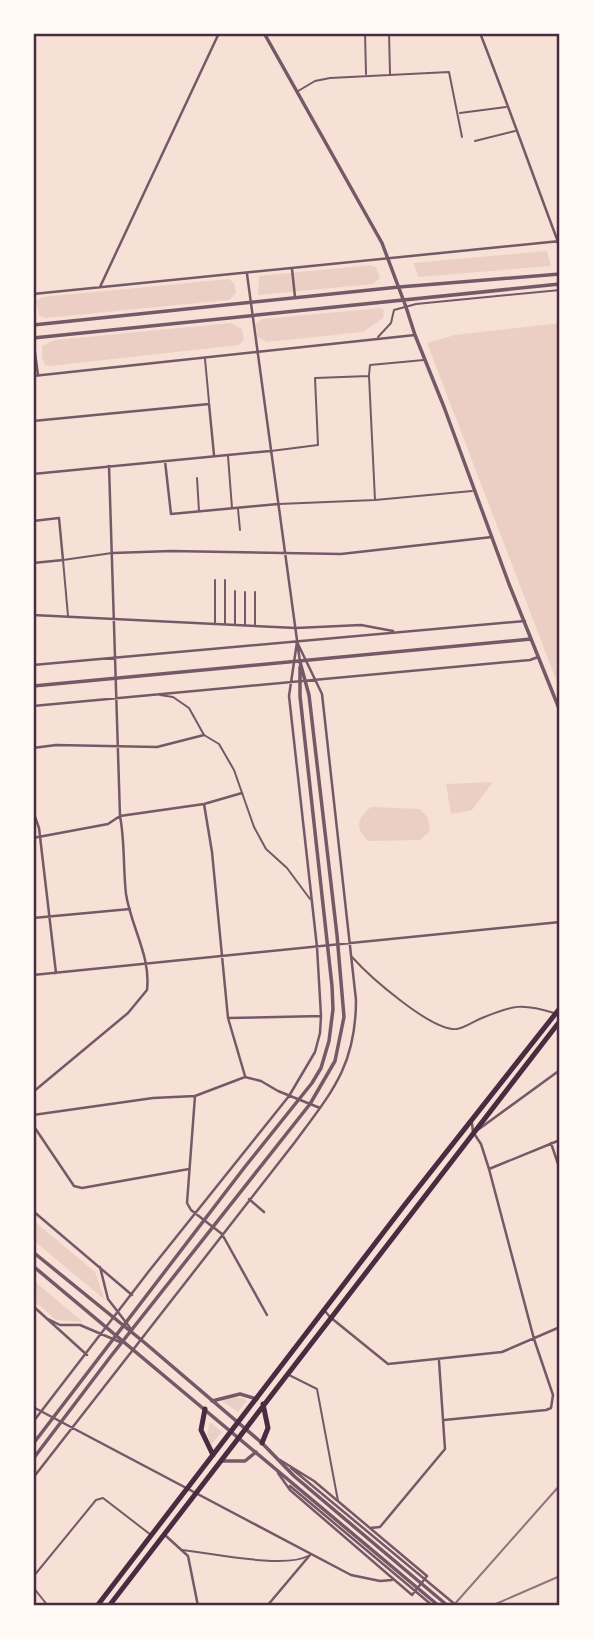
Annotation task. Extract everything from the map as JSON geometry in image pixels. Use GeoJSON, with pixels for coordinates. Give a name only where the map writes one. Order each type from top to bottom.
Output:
{"type":"FeatureCollection","features":[{"type":"Feature","properties":{"kind":"main road"},"geometry":{"type":"LineString","coordinates":[[97,1606],[558,1011]]}},
{"type":"Feature","properties":{"kind":"main road"},"geometry":{"type":"LineString","coordinates":[[109,1606],[560,1021]]}},
{"type":"Feature","properties":{"kind":"main road"},"geometry":{"type":"LineString","coordinates":[[262,1443],[268,1428],[263,1404]]}},
{"type":"Feature","properties":{"kind":"main road"},"geometry":{"type":"LineString","coordinates":[[205,1409],[201,1430],[213,1455]]}},
{"type":"Feature","properties":{"kind":"street"},"geometry":{"type":"LineString","coordinates":[[100,287],[219,33]]}},
{"type":"Feature","properties":{"kind":"street"},"geometry":{"type":"LineString","coordinates":[[264,33],[382,243],[560,711]]}},
{"type":"Feature","properties":{"kind":"street"},"geometry":{"type":"LineString","coordinates":[[480,33],[501,82],[507,107],[560,247]]}},
{"type":"Feature","properties":{"kind":"street"},"geometry":{"type":"LineString","coordinates":[[33,294],[559,241]]}},
{"type":"Feature","properties":{"kind":"street"},"geometry":{"type":"LineString","coordinates":[[292,269],[295,298]]}},
{"type":"Feature","properties":{"kind":"street"},"geometry":{"type":"LineString","coordinates":[[33,1444],[204,1219],[300,1101],[321,1068],[329,1041],[333,1009],[300,662],[247,274]]}},
{"type":"Feature","properties":{"kind":"street"},"geometry":{"type":"LineString","coordinates":[[33,325],[399,287],[560,274]]}},
{"type":"Feature","properties":{"kind":"street"},"geometry":{"type":"LineString","coordinates":[[415,335],[36,375],[33,338],[560,285]]}},
{"type":"Feature","properties":{"kind":"street"},"geometry":{"type":"LineString","coordinates":[[33,421],[209,404],[214,456]]}},
{"type":"Feature","properties":{"kind":"street"},"geometry":{"type":"LineString","coordinates":[[33,474],[270,452]]}},
{"type":"Feature","properties":{"kind":"street"},"geometry":{"type":"LineString","coordinates":[[165,461],[171,514],[278,504]]}},
{"type":"Feature","properties":{"kind":"street"},"geometry":{"type":"LineString","coordinates":[[33,1092],[128,1013],[147,990],[147,964],[126,895],[120,816],[108,466]]}},
{"type":"Feature","properties":{"kind":"street"},"geometry":{"type":"LineString","coordinates":[[33,521],[59,518],[63,559],[33,563]]}},
{"type":"Feature","properties":{"kind":"street"},"geometry":{"type":"LineString","coordinates":[[113,553],[341,554],[492,537]]}},
{"type":"Feature","properties":{"kind":"street"},"geometry":{"type":"LineString","coordinates":[[33,615],[296,628],[360,625],[400,632]]}},
{"type":"Feature","properties":{"kind":"street"},"geometry":{"type":"LineString","coordinates":[[33,665],[525,621]]}},
{"type":"Feature","properties":{"kind":"street"},"geometry":{"type":"LineString","coordinates":[[33,686],[531,639]]}},
{"type":"Feature","properties":{"kind":"street"},"geometry":{"type":"LineString","coordinates":[[33,1478],[320,1108],[342,1074],[352,1047],[356,1000],[322,694],[297,642]]}},
{"type":"Feature","properties":{"kind":"street"},"geometry":{"type":"LineString","coordinates":[[33,1422],[289,1096],[315,1052],[321,1016],[317,947],[289,696],[297,642]]}},
{"type":"Feature","properties":{"kind":"street"},"geometry":{"type":"LineString","coordinates":[[33,706],[530,660],[539,656]]}},
{"type":"Feature","properties":{"kind":"street"},"geometry":{"type":"LineString","coordinates":[[33,1460],[310,1104],[331,1070],[342,1034],[344,1017],[309,695],[302,681]]}},
{"type":"Feature","properties":{"kind":"street"},"geometry":{"type":"LineString","coordinates":[[33,748],[56,744],[156,747],[204,735]]}},
{"type":"Feature","properties":{"kind":"street"},"geometry":{"type":"LineString","coordinates":[[33,838],[108,824],[120,816],[204,804],[242,793]]}},
{"type":"Feature","properties":{"kind":"street"},"geometry":{"type":"LineString","coordinates":[[204,804],[212,852],[228,1018],[245,1077]]}},
{"type":"Feature","properties":{"kind":"street"},"geometry":{"type":"LineString","coordinates":[[33,811],[40,838],[56,973]]}},
{"type":"Feature","properties":{"kind":"street"},"geometry":{"type":"LineString","coordinates":[[33,918],[130,909]]}},
{"type":"Feature","properties":{"kind":"street"},"geometry":{"type":"LineString","coordinates":[[33,975],[560,922]]}},
{"type":"Feature","properties":{"kind":"street"},"geometry":{"type":"LineString","coordinates":[[228,1018],[321,1016]]}},
{"type":"Feature","properties":{"kind":"street"},"geometry":{"type":"LineString","coordinates":[[473,1132],[559,1071]]}},
{"type":"Feature","properties":{"kind":"street"},"geometry":{"type":"LineString","coordinates":[[33,1115],[153,1098],[195,1096],[245,1077],[261,1081],[320,1108]]}},
{"type":"Feature","properties":{"kind":"street"},"geometry":{"type":"LineString","coordinates":[[195,1096],[187,1203],[195,1214],[222,1234],[267,1315]]}},
{"type":"Feature","properties":{"kind":"street"},"geometry":{"type":"LineString","coordinates":[[444,1420],[534,1412],[551,1408],[553,1395],[534,1339],[489,1169],[481,1143],[473,1132],[472,1119]]}},
{"type":"Feature","properties":{"kind":"street"},"geometry":{"type":"LineString","coordinates":[[33,1125],[74,1186],[82,1188],[188,1169]]}},
{"type":"Feature","properties":{"kind":"street"},"geometry":{"type":"LineString","coordinates":[[489,1169],[560,1140]]}},
{"type":"Feature","properties":{"kind":"street"},"geometry":{"type":"LineString","coordinates":[[551,1143],[560,1170]]}},
{"type":"Feature","properties":{"kind":"street"},"geometry":{"type":"LineString","coordinates":[[249,1199],[264,1212]]}},
{"type":"Feature","properties":{"kind":"street"},"geometry":{"type":"LineString","coordinates":[[33,1211],[132,1295]]}},
{"type":"Feature","properties":{"kind":"street"},"geometry":{"type":"LineString","coordinates":[[33,1252],[113,1319],[125,1325]]}},
{"type":"Feature","properties":{"kind":"street"},"geometry":{"type":"LineString","coordinates":[[33,1266],[439,1606]]}},
{"type":"Feature","properties":{"kind":"street"},"geometry":{"type":"LineString","coordinates":[[100,1267],[107,1299],[131,1331],[262,1443],[294,1476],[448,1606]]}},
{"type":"Feature","properties":{"kind":"street"},"geometry":{"type":"LineString","coordinates":[[33,1306],[87,1355]]}},
{"type":"Feature","properties":{"kind":"street"},"geometry":{"type":"LineString","coordinates":[[324,1310],[388,1364],[502,1352],[560,1327]]}},
{"type":"Feature","properties":{"kind":"street"},"geometry":{"type":"LineString","coordinates":[[48,1319],[60,1325],[80,1325],[100,1335],[115,1337]]}},
{"type":"Feature","properties":{"kind":"street"},"geometry":{"type":"LineString","coordinates":[[370,1528],[380,1527],[445,1449],[438,1360]]}},
{"type":"Feature","properties":{"kind":"street"},"geometry":{"type":"LineString","coordinates":[[212,1401],[240,1394],[257,1399]]}},
{"type":"Feature","properties":{"kind":"street"},"geometry":{"type":"LineString","coordinates":[[33,1407],[351,1575],[380,1581],[392,1580]]}},
{"type":"Feature","properties":{"kind":"street"},"geometry":{"type":"LineString","coordinates":[[220,1461],[245,1461],[256,1452]]}},
{"type":"Feature","properties":{"kind":"street"},"geometry":{"type":"LineString","coordinates":[[269,1463],[290,1490],[412,1595],[426,1576],[304,1473],[274,1456]]}},
{"type":"Feature","properties":{"kind":"street"},"geometry":{"type":"LineString","coordinates":[[274,1456],[300,1474],[457,1606]]}},
{"type":"Feature","properties":{"kind":"street"},"geometry":{"type":"LineString","coordinates":[[269,1463],[291,1487],[433,1606]]}},
{"type":"Feature","properties":{"kind":"street"},"geometry":{"type":"LineString","coordinates":[[164,1535],[188,1556],[198,1606]]}},
{"type":"Feature","properties":{"kind":"street"},"geometry":{"type":"LineString","coordinates":[[267,1606],[310,1555]]}},
{"type":"Feature","properties":{"kind":"lane"},"geometry":{"type":"LineString","coordinates":[[365,33],[366,76]]}},
{"type":"Feature","properties":{"kind":"lane"},"geometry":{"type":"LineString","coordinates":[[389,33],[390,75]]}},
{"type":"Feature","properties":{"kind":"lane"},"geometry":{"type":"LineString","coordinates":[[297,91],[315,81],[449,72],[462,137]]}},
{"type":"Feature","properties":{"kind":"lane"},"geometry":{"type":"LineString","coordinates":[[458,113],[507,107]]}},
{"type":"Feature","properties":{"kind":"lane"},"geometry":{"type":"LineString","coordinates":[[475,141],[517,131]]}},
{"type":"Feature","properties":{"kind":"lane"},"geometry":{"type":"LineString","coordinates":[[375,341],[391,323],[394,310],[416,304],[560,290]]}},
{"type":"Feature","properties":{"kind":"lane"},"geometry":{"type":"LineString","coordinates":[[205,358],[209,404]]}},
{"type":"Feature","properties":{"kind":"lane"},"geometry":{"type":"LineString","coordinates":[[375,500],[370,365],[425,360]]}},
{"type":"Feature","properties":{"kind":"lane"},"geometry":{"type":"LineString","coordinates":[[270,452],[318,445],[315,378],[369,376]]}},
{"type":"Feature","properties":{"kind":"lane"},"geometry":{"type":"LineString","coordinates":[[228,455],[232,508]]}},
{"type":"Feature","properties":{"kind":"lane"},"geometry":{"type":"LineString","coordinates":[[197,478],[199,512]]}},
{"type":"Feature","properties":{"kind":"lane"},"geometry":{"type":"LineString","coordinates":[[278,504],[375,500],[475,491]]}},
{"type":"Feature","properties":{"kind":"lane"},"geometry":{"type":"LineString","coordinates":[[238,508],[240,530]]}},
{"type":"Feature","properties":{"kind":"lane"},"geometry":{"type":"LineString","coordinates":[[68,616],[63,559],[113,553]]}},
{"type":"Feature","properties":{"kind":"lane"},"geometry":{"type":"LineString","coordinates":[[215,580],[215,624]]}},
{"type":"Feature","properties":{"kind":"lane"},"geometry":{"type":"LineString","coordinates":[[225,580],[225,625]]}},
{"type":"Feature","properties":{"kind":"lane"},"geometry":{"type":"LineString","coordinates":[[235,591],[235,625]]}},
{"type":"Feature","properties":{"kind":"lane"},"geometry":{"type":"LineString","coordinates":[[245,592],[245,626]]}},
{"type":"Feature","properties":{"kind":"lane"},"geometry":{"type":"LineString","coordinates":[[255,592],[255,626]]}},
{"type":"Feature","properties":{"kind":"lane"},"geometry":{"type":"LineString","coordinates":[[159,695],[173,698],[188,708],[204,735],[219,744],[234,770],[254,827],[266,849],[286,868],[312,901]]}},
{"type":"Feature","properties":{"kind":"lane"},"geometry":{"type":"LineString","coordinates":[[352,956],[425,1019],[444,1027],[456,1029],[519,1006],[558,1011]]}},
{"type":"Feature","properties":{"kind":"lane"},"geometry":{"type":"LineString","coordinates":[[287,1373],[317,1389],[338,1502]]}},
{"type":"Feature","properties":{"kind":"lane"},"geometry":{"type":"LineString","coordinates":[[33,1577],[96,1500],[103,1498],[152,1536]]}},
{"type":"Feature","properties":{"kind":"lane"},"geometry":{"type":"LineString","coordinates":[[181,1550],[262,1560],[300,1561],[310,1555]]}},
{"type":"Feature","properties":{"kind":"lane"},"geometry":{"type":"LineString","coordinates":[[33,1587],[48,1606]]}},
{"type":"Feature","properties":{"kind":"shaded area"},"geometry":{"type":"Polygon","coordinates":[[[547,251],[551,266],[419,277],[413,263],[547,251]]]}},
{"type":"Feature","properties":{"kind":"shaded area"},"geometry":{"type":"Polygon","coordinates":[[[370,265],[376,267],[380,278],[373,284],[258,295],[259,276],[370,265]]]}},
{"type":"Feature","properties":{"kind":"shaded area"},"geometry":{"type":"Polygon","coordinates":[[[229,279],[234,283],[236,293],[229,300],[45,318],[39,316],[36,301],[42,297],[229,279]]]}},
{"type":"Feature","properties":{"kind":"shaded area"},"geometry":{"type":"Polygon","coordinates":[[[381,308],[384,310],[383,318],[363,332],[267,342],[257,337],[256,324],[262,319],[381,308]]]}},
{"type":"Feature","properties":{"kind":"shaded area"},"geometry":{"type":"Polygon","coordinates":[[[231,323],[242,329],[244,340],[239,345],[50,366],[45,365],[42,357],[42,346],[55,340],[231,323]]]}},
{"type":"Feature","properties":{"kind":"shaded area"},"geometry":{"type":"Polygon","coordinates":[[[560,323],[560,690],[427,343],[455,335],[560,323]]]}},
{"type":"Feature","properties":{"kind":"shaded area"},"geometry":{"type":"Polygon","coordinates":[[[493,782],[472,810],[451,814],[446,784],[493,782]]]}},
{"type":"Feature","properties":{"kind":"shaded area"},"geometry":{"type":"Polygon","coordinates":[[[371,807],[420,809],[428,818],[430,831],[420,840],[369,841],[361,833],[359,824],[371,807]]]}},
{"type":"Feature","properties":{"kind":"shaded area"},"geometry":{"type":"Polygon","coordinates":[[[33,1220],[95,1272],[105,1300],[33,1240],[33,1220]]]}},
{"type":"Feature","properties":{"kind":"shaded area"},"geometry":{"type":"Polygon","coordinates":[[[33,1280],[83,1322],[56,1320],[33,1300],[33,1280]]]}},
{"type":"Feature","properties":{"kind":"shaded area"},"geometry":{"type":"Polygon","coordinates":[[[230,1397],[247,1401],[238,1412],[222,1401],[230,1397]]]}},
{"type":"Feature","properties":{"kind":"shaded area"},"geometry":{"type":"Polygon","coordinates":[[[210,1422],[222,1432],[211,1445],[207,1434],[210,1422]]]}},
{"type":"Feature","properties":{"kind":"railway"},"geometry":{"type":"LineString","coordinates":[[453,1606],[560,1485]]}},
{"type":"Feature","properties":{"kind":"railway"},"geometry":{"type":"LineString","coordinates":[[491,1606],[560,1576]]}}]}
